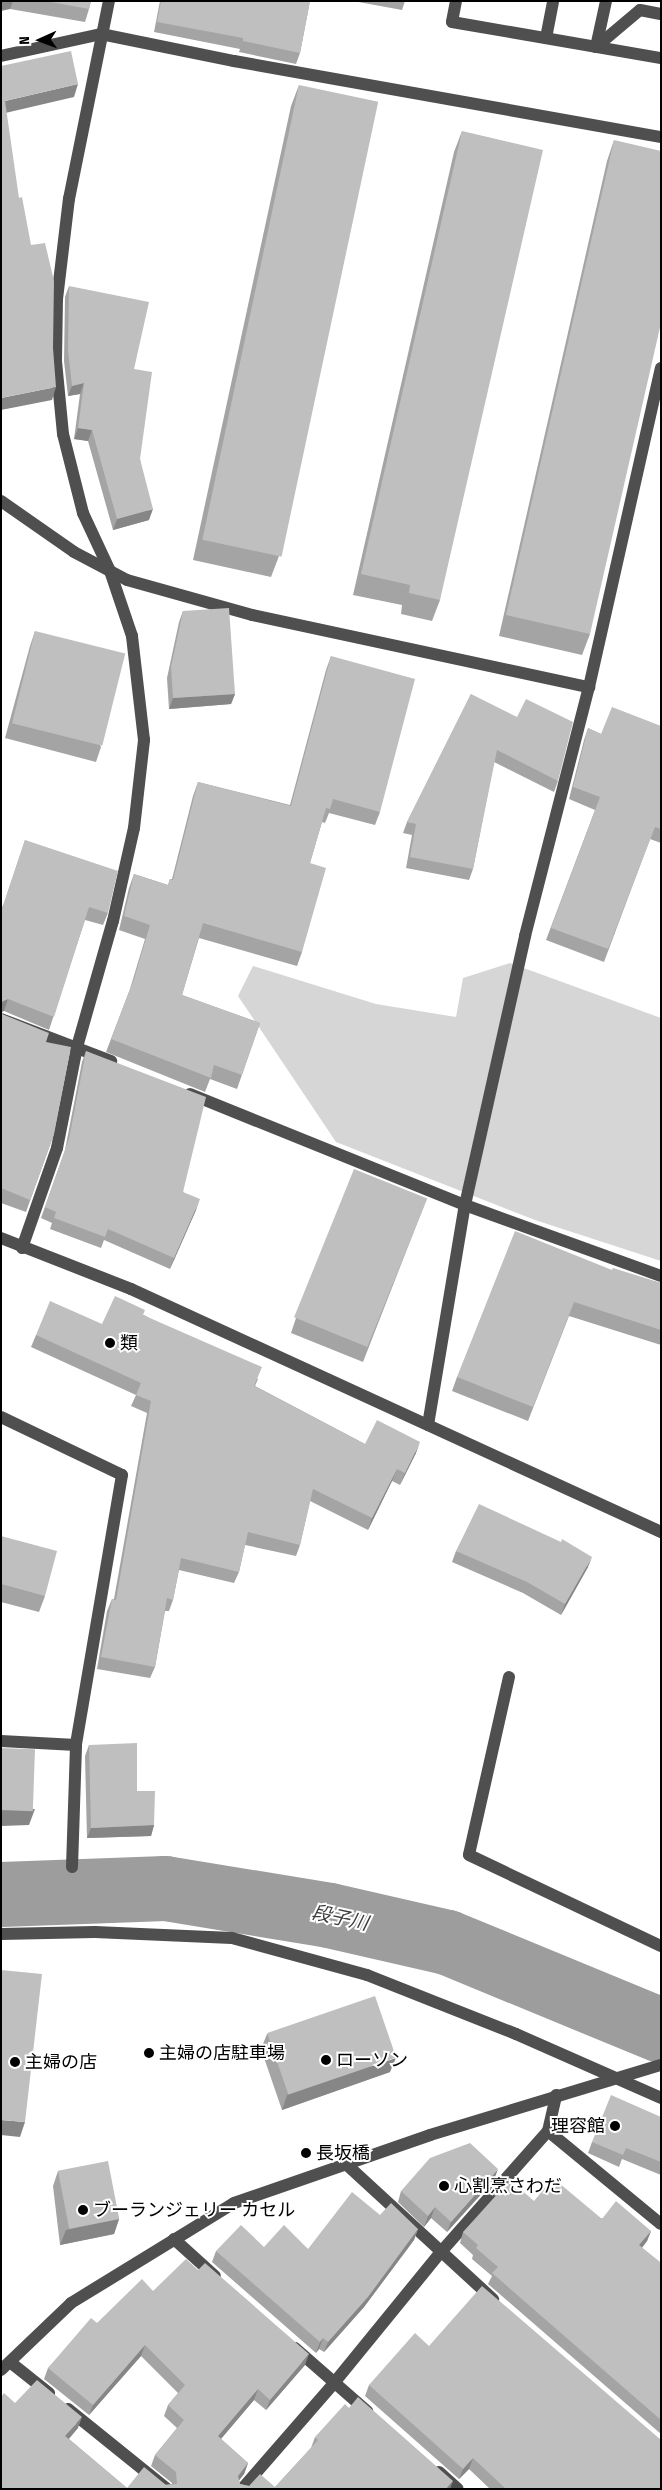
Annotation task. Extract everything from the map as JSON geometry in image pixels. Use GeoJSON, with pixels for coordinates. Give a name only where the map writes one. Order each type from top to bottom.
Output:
{"type":"FeatureCollection","features":[{"type":"Feature","properties":{"kind":"street"},"geometry":{"type":"LineString","coordinates":[[22,1248],[57,1148],[77,1047],[113,921],[134,828],[144,740],[132,636],[110,571],[83,513],[62,434],[56,361],[57,299],[69,199],[109,1]]}},
{"type":"Feature","properties":{"kind":"street"},"geometry":{"type":"LineString","coordinates":[[456,1],[452,22],[661,58]]}},
{"type":"Feature","properties":{"kind":"street"},"geometry":{"type":"LineString","coordinates":[[546,38],[553,1]]}},
{"type":"Feature","properties":{"kind":"street"},"geometry":{"type":"LineString","coordinates":[[596,47],[606,1]]}},
{"type":"Feature","properties":{"kind":"street"},"geometry":{"type":"LineString","coordinates":[[596,47],[640,10],[661,14]]}},
{"type":"Feature","properties":{"kind":"street"},"geometry":{"type":"LineString","coordinates":[[1,56],[102,34],[234,61],[661,137]]}},
{"type":"Feature","properties":{"kind":"street"},"geometry":{"type":"LineString","coordinates":[[428,1425],[465,1205],[525,936],[589,688],[661,368]]}},
{"type":"Feature","properties":{"kind":"street"},"geometry":{"type":"LineString","coordinates":[[1,501],[74,552],[127,580],[235,611],[589,688]]}},
{"type":"Feature","properties":{"kind":"street"},"geometry":{"type":"LineString","coordinates":[[1,1019],[122,1066]]}},
{"type":"Feature","properties":{"kind":"street"},"geometry":{"type":"LineString","coordinates":[[175,1088],[465,1205],[661,1276]]}},
{"type":"Feature","properties":{"kind":"street"},"geometry":{"type":"LineString","coordinates":[[1,1238],[22,1248],[132,1289],[661,1532]]}},
{"type":"Feature","properties":{"kind":"street"},"geometry":{"type":"LineString","coordinates":[[1,1417],[122,1475],[76,1744],[72,1867]]}},
{"type":"Feature","properties":{"kind":"street"},"geometry":{"type":"LineString","coordinates":[[508,1677],[469,1855],[661,1946]]}},
{"type":"Feature","properties":{"kind":"street"},"geometry":{"type":"LineString","coordinates":[[1,1741],[76,1744]]}},
{"type":"Feature","properties":{"kind":"street"},"geometry":{"type":"LineString","coordinates":[[1,1934],[95,1932],[232,1938],[367,1975],[516,2034],[661,2098]]}},
{"type":"Feature","properties":{"kind":"street"},"geometry":{"type":"LineString","coordinates":[[167,2489],[6,2366],[71,2303],[234,2203],[556,2095],[657,2066]]}},
{"type":"Feature","properties":{"kind":"street"},"geometry":{"type":"LineString","coordinates":[[242,2489],[334,2383],[440,2253],[548,2131],[556,2095]]}},
{"type":"Feature","properties":{"kind":"street"},"geometry":{"type":"LineString","coordinates":[[548,2131],[661,2224]]}},
{"type":"Feature","properties":{"kind":"street"},"geometry":{"type":"LineString","coordinates":[[346,2164],[440,2253],[506,2310]]}},
{"type":"Feature","properties":{"kind":"street"},"geometry":{"type":"LineString","coordinates":[[174,2239],[224,2283]]}},
{"type":"Feature","properties":{"kind":"street"},"geometry":{"type":"LineString","coordinates":[[283,2336],[378,2420]]}},
{"type":"Feature","properties":{"kind":"street"},"geometry":{"type":"LineString","coordinates":[[428,2464],[458,2489]]}},
{"type":"Feature","properties":{"kind":"shaded area"},"geometry":{"type":"Polygon","coordinates":[[[510,963],[661,1018],[661,1261],[535,1220],[336,1142],[238,996],[253,966],[376,1004],[456,1017],[463,978],[510,963]]]}},
{"type":"Feature","properties":{"kind":"building"},"geometry":{"type":"Polygon","coordinates":[[[45,1],[91,1],[89,9],[45,1]]]}},
{"type":"Feature","properties":{"kind":"building"},"geometry":{"type":"Polygon","coordinates":[[[161,1],[310,1],[300,53],[243,41],[243,38],[157,22],[161,1]]]}},
{"type":"Feature","properties":{"kind":"building"},"geometry":{"type":"Polygon","coordinates":[[[71,51],[78,84],[5,101],[19,198],[22,197],[31,245],[45,243],[54,281],[53,348],[56,387],[1,398],[1,66],[71,51]]]}},
{"type":"Feature","properties":{"kind":"building"},"geometry":{"type":"Polygon","coordinates":[[[299,85],[378,102],[282,557],[202,540],[299,85]]]}},
{"type":"Feature","properties":{"kind":"building"},"geometry":{"type":"Polygon","coordinates":[[[462,131],[543,150],[440,600],[409,593],[410,585],[361,574],[462,131]]]}},
{"type":"Feature","properties":{"kind":"building"},"geometry":{"type":"Polygon","coordinates":[[[614,140],[661,151],[661,323],[590,634],[506,615],[614,140]]]}},
{"type":"Feature","properties":{"kind":"building"},"geometry":{"type":"Polygon","coordinates":[[[69,286],[149,302],[134,369],[152,372],[140,459],[153,509],[117,519],[92,430],[78,428],[84,383],[72,386],[68,350],[69,286]]]}},
{"type":"Feature","properties":{"kind":"building"},"geometry":{"type":"Polygon","coordinates":[[[229,608],[235,694],[173,698],[171,667],[183,611],[229,608]]]}},
{"type":"Feature","properties":{"kind":"building"},"geometry":{"type":"Polygon","coordinates":[[[35,631],[125,653],[102,746],[12,723],[35,631]]]}},
{"type":"Feature","properties":{"kind":"building"},"geometry":{"type":"Polygon","coordinates":[[[331,656],[415,679],[380,812],[333,799],[330,809],[326,808],[310,863],[326,868],[302,952],[203,923],[182,995],[260,1023],[242,1075],[214,1065],[211,1078],[111,1039],[134,979],[150,925],[124,916],[134,874],[168,885],[170,879],[173,880],[198,782],[291,806],[331,656]]]}},
{"type":"Feature","properties":{"kind":"building"},"geometry":{"type":"Polygon","coordinates":[[[471,694],[517,717],[526,699],[573,722],[558,781],[497,750],[473,869],[410,857],[416,824],[407,822],[471,694]]]}},
{"type":"Feature","properties":{"kind":"building"},"geometry":{"type":"Polygon","coordinates":[[[612,707],[661,726],[661,829],[655,827],[608,949],[551,928],[600,797],[573,787],[588,728],[601,734],[612,707]]]}},
{"type":"Feature","properties":{"kind":"building"},"geometry":{"type":"Polygon","coordinates":[[[25,840],[118,871],[108,913],[89,907],[54,1017],[8,999],[1,1002],[1,906],[3,906],[25,840]]]}},
{"type":"Feature","properties":{"kind":"building"},"geometry":{"type":"Polygon","coordinates":[[[1,1012],[49,1033],[46,1042],[71,1047],[54,1134],[30,1200],[1,1188],[1,1012]]]}},
{"type":"Feature","properties":{"kind":"building"},"geometry":{"type":"Polygon","coordinates":[[[86,1051],[206,1097],[183,1192],[200,1199],[174,1258],[108,1229],[105,1237],[54,1218],[56,1212],[45,1207],[69,1139],[86,1051]]]}},
{"type":"Feature","properties":{"kind":"building"},"geometry":{"type":"Polygon","coordinates":[[[354,1169],[427,1199],[367,1347],[294,1317],[354,1169]]]}},
{"type":"Feature","properties":{"kind":"building"},"geometry":{"type":"Polygon","coordinates":[[[515,1231],[612,1270],[613,1268],[661,1283],[661,1330],[574,1302],[533,1407],[457,1377],[515,1231]]]}},
{"type":"Feature","properties":{"kind":"building"},"geometry":{"type":"Polygon","coordinates":[[[115,1296],[145,1310],[143,1315],[262,1367],[254,1386],[365,1444],[377,1420],[420,1442],[405,1473],[397,1469],[372,1518],[313,1489],[300,1545],[248,1532],[239,1572],[181,1558],[173,1600],[167,1598],[155,1667],[101,1657],[112,1599],[116,1600],[151,1401],[136,1395],[141,1383],[36,1335],[50,1301],[102,1324],[115,1296]]]}},
{"type":"Feature","properties":{"kind":"building"},"geometry":{"type":"Polygon","coordinates":[[[479,1504],[561,1542],[562,1539],[592,1557],[565,1604],[527,1582],[456,1551],[479,1504]]]}},
{"type":"Feature","properties":{"kind":"building"},"geometry":{"type":"Polygon","coordinates":[[[1,1536],[57,1551],[45,1596],[1,1584],[1,1536]]]}},
{"type":"Feature","properties":{"kind":"building"},"geometry":{"type":"Polygon","coordinates":[[[137,1743],[137,1791],[155,1791],[154,1825],[91,1828],[89,1745],[137,1743]]]}},
{"type":"Feature","properties":{"kind":"building"},"geometry":{"type":"Polygon","coordinates":[[[1,1748],[35,1749],[33,1811],[1,1810],[1,1748]]]}},
{"type":"Feature","properties":{"kind":"building","name":"主婦の店"},"geometry":{"type":"Polygon","coordinates":[[[1,1970],[42,1974],[25,2122],[1,2120],[1,1970]]]}},
{"type":"Feature","properties":{"kind":"building","name":"ローソン"},"geometry":{"type":"Polygon","coordinates":[[[375,1996],[396,2057],[288,2095],[267,2033],[375,1996]]]}},
{"type":"Feature","properties":{"kind":"building"},"geometry":{"type":"Polygon","coordinates":[[[611,2095],[661,2117],[661,2162],[626,2148],[623,2155],[592,2142],[611,2095]]]}},
{"type":"Feature","properties":{"kind":"building"},"geometry":{"type":"Polygon","coordinates":[[[470,2143],[498,2169],[451,2222],[435,2207],[428,2216],[401,2191],[430,2158],[470,2143]]]}},
{"type":"Feature","properties":{"kind":"building","name":"ブーランジェリー カセル"},"geometry":{"type":"Polygon","coordinates":[[[108,2161],[119,2219],[69,2229],[58,2171],[108,2161]]]}},
{"type":"Feature","properties":{"kind":"building"},"geometry":{"type":"Polygon","coordinates":[[[553,2178],[602,2219],[616,2201],[651,2231],[639,2245],[661,2263],[661,2420],[492,2273],[498,2267],[476,2248],[478,2245],[463,2232],[510,2180],[534,2201],[553,2178]]]}},
{"type":"Feature","properties":{"kind":"building"},"geometry":{"type":"Polygon","coordinates":[[[352,2192],[380,2215],[391,2203],[418,2229],[368,2297],[328,2342],[323,2338],[320,2342],[216,2251],[241,2225],[264,2247],[284,2225],[308,2249],[352,2192]]]}},
{"type":"Feature","properties":{"kind":"building"},"geometry":{"type":"Polygon","coordinates":[[[186,2259],[198,2270],[205,2263],[309,2354],[270,2400],[258,2389],[218,2436],[248,2463],[238,2476],[240,2484],[249,2486],[260,2474],[275,2487],[318,2440],[315,2437],[345,2404],[349,2408],[358,2397],[453,2481],[446,2489],[1,2489],[1,2397],[4,2393],[15,2403],[37,2380],[82,2417],[65,2436],[127,2488],[144,2467],[166,2485],[177,2484],[176,2472],[155,2455],[184,2420],[168,2405],[185,2385],[145,2345],[93,2405],[48,2368],[91,2318],[97,2323],[142,2279],[153,2291],[186,2259]]]}},
{"type":"Feature","properties":{"kind":"building"},"geometry":{"type":"Polygon","coordinates":[[[482,2286],[661,2440],[661,2489],[506,2489],[473,2458],[463,2469],[369,2385],[415,2333],[429,2346],[482,2286]]]}},
{"type":"Feature","properties":{"kind":"waterway","name":"段子川"},"geometry":{"type":"LineString","coordinates":[[1,1894],[165,1888],[329,1915],[447,1942],[661,2030]]}},
{"type":"Feature","properties":{"kind":"place","name":"類"},"geometry":{"type":"Point","coordinates":[110,1343]}},
{"type":"Feature","properties":{"kind":"place","name":"主婦の店駐車場"},"geometry":{"type":"Point","coordinates":[149,2053]}},
{"type":"Feature","properties":{"kind":"place","name":"ローソン"},"geometry":{"type":"Point","coordinates":[326,2060]}},
{"type":"Feature","properties":{"kind":"place","name":"主婦の店"},"geometry":{"type":"Point","coordinates":[15,2062]}},
{"type":"Feature","properties":{"kind":"place","name":"理容館"},"geometry":{"type":"Point","coordinates":[615,2126]}},
{"type":"Feature","properties":{"kind":"place","name":"長坂橋"},"geometry":{"type":"Point","coordinates":[306,2153]}},
{"type":"Feature","properties":{"kind":"place","name":"心割烹さわだ"},"geometry":{"type":"Point","coordinates":[444,2186]}},
{"type":"Feature","properties":{"kind":"place","name":"ブーランジェリー カセル"},"geometry":{"type":"Point","coordinates":[83,2210]}}]}
